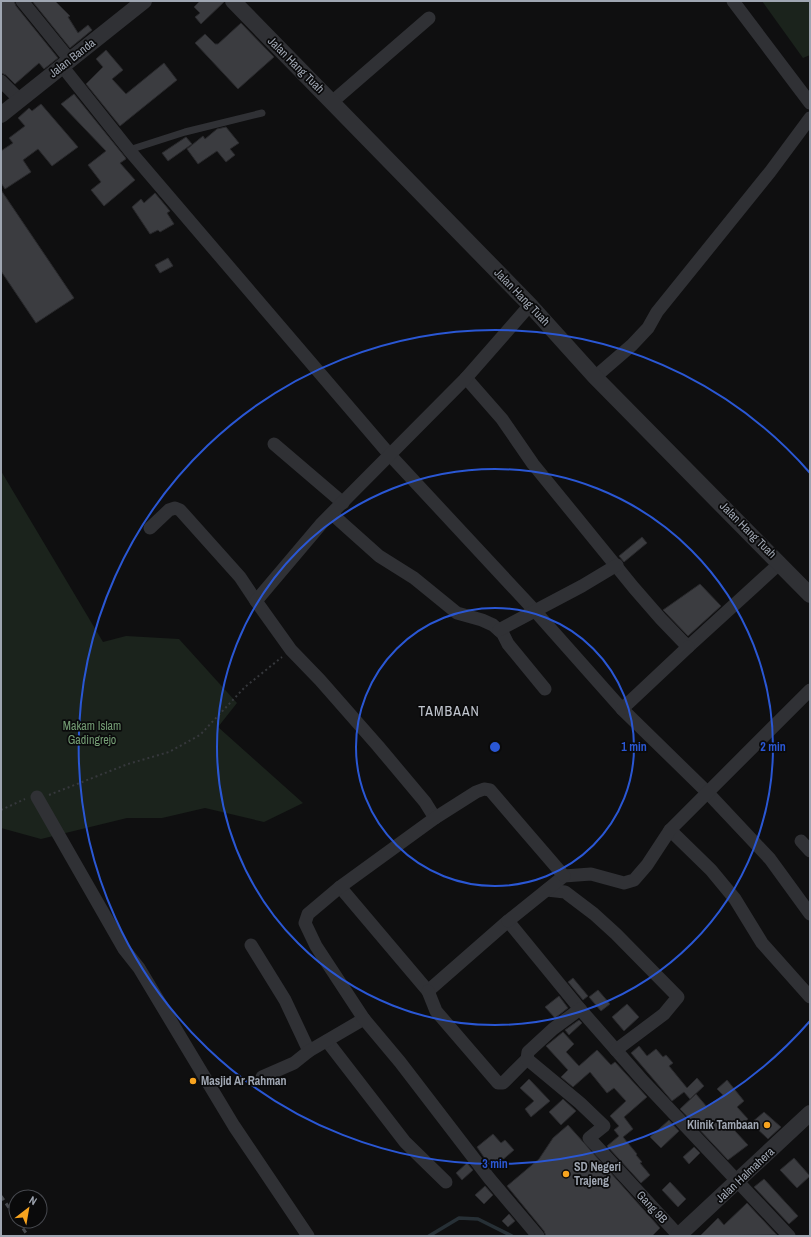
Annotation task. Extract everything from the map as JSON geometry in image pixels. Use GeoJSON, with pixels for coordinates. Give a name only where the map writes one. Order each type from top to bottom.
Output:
{"type":"FeatureCollection","features":[{"type":"Feature","properties":{"kind":"street"},"geometry":{"type":"LineString","coordinates":[[22,1],[129,150],[390,454],[535,611],[622,709],[707,792],[770,859],[810,914]]}},
{"type":"Feature","properties":{"kind":"street","name":"Jalan Banda"},"geometry":{"type":"LineString","coordinates":[[1,115],[144,1]]}},
{"type":"Feature","properties":{"kind":"street","name":"Jalan Hang Tuah"},"geometry":{"type":"LineString","coordinates":[[233,1],[530,305],[595,377],[810,595]]}},
{"type":"Feature","properties":{"kind":"street"},"geometry":{"type":"LineString","coordinates":[[733,1],[810,104]]}},
{"type":"Feature","properties":{"kind":"street"},"geometry":{"type":"LineString","coordinates":[[332,102],[429,18]]}},
{"type":"Feature","properties":{"kind":"street"},"geometry":{"type":"LineString","coordinates":[[1,81],[20,100]]}},
{"type":"Feature","properties":{"kind":"street"},"geometry":{"type":"LineString","coordinates":[[595,377],[625,352],[648,328],[657,312],[770,172],[810,118]]}},
{"type":"Feature","properties":{"kind":"street"},"geometry":{"type":"LineString","coordinates":[[256,601],[322,523],[466,378],[530,305]]}},
{"type":"Feature","properties":{"kind":"street"},"geometry":{"type":"LineString","coordinates":[[466,378],[502,419],[533,464],[660,619],[688,647]]}},
{"type":"Feature","properties":{"kind":"street"},"geometry":{"type":"LineString","coordinates":[[274,444],[343,503]]}},
{"type":"Feature","properties":{"kind":"street"},"geometry":{"type":"LineString","coordinates":[[150,528],[169,510],[175,508],[180,510],[240,577],[291,650],[320,680],[378,746],[425,802],[435,818]]}},
{"type":"Feature","properties":{"kind":"street"},"geometry":{"type":"LineString","coordinates":[[332,514],[379,556],[414,578],[457,613],[482,620],[499,630],[505,637],[508,644],[545,689]]}},
{"type":"Feature","properties":{"kind":"street"},"geometry":{"type":"LineString","coordinates":[[622,709],[780,563]]}},
{"type":"Feature","properties":{"kind":"street"},"geometry":{"type":"LineString","coordinates":[[499,630],[582,586],[617,565]]}},
{"type":"Feature","properties":{"kind":"street"},"geometry":{"type":"LineString","coordinates":[[428,991],[508,921],[564,876],[591,874],[624,883],[634,880],[647,865],[670,830],[810,690]]}},
{"type":"Feature","properties":{"kind":"street"},"geometry":{"type":"LineString","coordinates":[[538,1236],[489,1178],[400,1062],[364,1019],[316,946],[305,922],[308,914],[340,887],[435,818],[476,792],[484,789],[490,790],[564,876]]}},
{"type":"Feature","properties":{"kind":"street"},"geometry":{"type":"LineString","coordinates":[[37,797],[124,949],[139,968],[234,1126],[308,1236]]}},
{"type":"Feature","properties":{"kind":"street"},"geometry":{"type":"LineString","coordinates":[[670,830],[711,870],[735,899],[762,943],[810,997]]}},
{"type":"Feature","properties":{"kind":"street"},"geometry":{"type":"LineString","coordinates":[[801,841],[810,851]]}},
{"type":"Feature","properties":{"kind":"street"},"geometry":{"type":"LineString","coordinates":[[340,887],[428,991],[436,1011],[498,1083],[503,1084],[527,1059],[528,1052],[553,1029],[580,1009]]}},
{"type":"Feature","properties":{"kind":"street"},"geometry":{"type":"LineString","coordinates":[[547,890],[565,892],[594,914],[616,934],[678,997],[664,1014],[616,1050]]}},
{"type":"Feature","properties":{"kind":"street"},"geometry":{"type":"LineString","coordinates":[[508,921],[580,1009],[616,1050],[736,1182],[789,1236]]}},
{"type":"Feature","properties":{"kind":"street"},"geometry":{"type":"LineString","coordinates":[[251,946],[285,1000],[309,1051]]}},
{"type":"Feature","properties":{"kind":"street"},"geometry":{"type":"LineString","coordinates":[[262,1077],[294,1063],[309,1051],[364,1019]]}},
{"type":"Feature","properties":{"kind":"street"},"geometry":{"type":"LineString","coordinates":[[327,1041],[405,1142],[446,1182]]}},
{"type":"Feature","properties":{"kind":"street","name":"Gang 9B"},"geometry":{"type":"LineString","coordinates":[[527,1059],[580,1103],[604,1126],[589,1138],[679,1236]]}},
{"type":"Feature","properties":{"kind":"street","name":"Jalan Halmahera"},"geometry":{"type":"LineString","coordinates":[[679,1236],[810,1113]]}},
{"type":"Feature","properties":{"kind":"lane"},"geometry":{"type":"LineString","coordinates":[[129,150],[184,132],[262,113]]}},
{"type":"Feature","properties":{"kind":"path"},"geometry":{"type":"LineString","coordinates":[[1,810],[21,799],[52,794],[128,764],[169,752],[200,735],[263,670],[291,650]]}},
{"type":"Feature","properties":{"kind":"green space"},"geometry":{"type":"Polygon","coordinates":[[[762,1],[810,1],[810,55],[803,58],[762,1]]]}},
{"type":"Feature","properties":{"kind":"green space","name":"Makam Islam Gadingrejo"},"geometry":{"type":"Polygon","coordinates":[[[1,471],[103,642],[126,636],[179,639],[237,703],[218,727],[303,803],[264,822],[205,808],[162,818],[127,818],[41,839],[1,828],[1,471]]]}},
{"type":"Feature","properties":{"kind":"building"},"geometry":{"type":"Polygon","coordinates":[[[1,1],[14,1],[16,6],[58,58],[44,69],[39,63],[15,84],[6,75],[1,73],[1,1]]]}},
{"type":"Feature","properties":{"kind":"building"},"geometry":{"type":"Polygon","coordinates":[[[32,1],[55,1],[70,16],[68,17],[78,33],[88,25],[92,30],[70,48],[32,1]]]}},
{"type":"Feature","properties":{"kind":"building"},"geometry":{"type":"Polygon","coordinates":[[[200,1],[224,2],[201,24],[195,17],[200,13],[194,7],[200,1]]]}},
{"type":"Feature","properties":{"kind":"building"},"geometry":{"type":"Polygon","coordinates":[[[241,23],[274,57],[238,89],[195,43],[205,34],[215,44],[218,44],[241,23]]]}},
{"type":"Feature","properties":{"kind":"building"},"geometry":{"type":"Polygon","coordinates":[[[106,50],[123,70],[112,79],[126,94],[164,63],[177,80],[120,126],[86,84],[103,67],[96,59],[106,50]]]}},
{"type":"Feature","properties":{"kind":"building"},"geometry":{"type":"Polygon","coordinates":[[[74,94],[125,157],[126,159],[120,163],[135,180],[104,206],[91,190],[101,182],[88,165],[106,151],[61,104],[74,94]]]}},
{"type":"Feature","properties":{"kind":"building"},"geometry":{"type":"Polygon","coordinates":[[[41,104],[78,147],[52,166],[38,149],[23,160],[31,172],[5,189],[1,183],[1,151],[13,143],[9,138],[25,126],[18,118],[29,108],[32,111],[41,104]]]}},
{"type":"Feature","properties":{"kind":"building"},"geometry":{"type":"Polygon","coordinates":[[[226,127],[239,143],[230,149],[235,155],[226,162],[217,151],[198,164],[187,149],[203,136],[205,139],[217,129],[226,127]]]}},
{"type":"Feature","properties":{"kind":"building"},"geometry":{"type":"Polygon","coordinates":[[[186,137],[192,144],[168,161],[162,153],[186,137]]]}},
{"type":"Feature","properties":{"kind":"building"},"geometry":{"type":"Polygon","coordinates":[[[1,190],[74,298],[36,323],[1,271],[1,190]]]}},
{"type":"Feature","properties":{"kind":"building"},"geometry":{"type":"Polygon","coordinates":[[[155,193],[170,211],[167,213],[174,224],[160,232],[158,230],[150,234],[132,207],[141,199],[144,203],[155,193]]]}},
{"type":"Feature","properties":{"kind":"building"},"geometry":{"type":"Polygon","coordinates":[[[168,258],[173,266],[160,273],[155,265],[168,258]]]}},
{"type":"Feature","properties":{"kind":"building"},"geometry":{"type":"Polygon","coordinates":[[[642,537],[647,543],[624,562],[619,556],[642,537]]]}},
{"type":"Feature","properties":{"kind":"building"},"geometry":{"type":"Polygon","coordinates":[[[700,584],[721,606],[688,636],[663,610],[700,584]]]}},
{"type":"Feature","properties":{"kind":"building"},"geometry":{"type":"Polygon","coordinates":[[[573,978],[588,996],[583,1000],[568,982],[573,978]]]}},
{"type":"Feature","properties":{"kind":"building"},"geometry":{"type":"Polygon","coordinates":[[[598,990],[610,1004],[601,1011],[589,997],[598,990]]]}},
{"type":"Feature","properties":{"kind":"building"},"geometry":{"type":"Polygon","coordinates":[[[559,996],[568,1008],[555,1018],[545,1007],[559,996]]]}},
{"type":"Feature","properties":{"kind":"building"},"geometry":{"type":"Polygon","coordinates":[[[627,1004],[639,1017],[624,1031],[612,1017],[627,1004]]]}},
{"type":"Feature","properties":{"kind":"building"},"geometry":{"type":"Polygon","coordinates":[[[579,1020],[582,1023],[569,1035],[565,1030],[579,1020]]]}},
{"type":"Feature","properties":{"kind":"building"},"geometry":{"type":"Polygon","coordinates":[[[563,1032],[574,1044],[566,1052],[579,1066],[597,1050],[611,1065],[615,1062],[647,1097],[624,1117],[633,1129],[623,1137],[637,1154],[636,1155],[642,1162],[640,1163],[650,1175],[641,1183],[607,1146],[619,1136],[614,1130],[619,1126],[610,1116],[626,1101],[614,1088],[607,1093],[590,1072],[573,1087],[561,1077],[568,1070],[546,1046],[563,1032]]]}},
{"type":"Feature","properties":{"kind":"building"},"geometry":{"type":"Polygon","coordinates":[[[639,1046],[647,1056],[656,1049],[663,1057],[666,1055],[673,1063],[669,1066],[687,1088],[697,1078],[704,1086],[690,1099],[684,1092],[672,1101],[631,1053],[639,1046]]]}},
{"type":"Feature","properties":{"kind":"building"},"geometry":{"type":"Polygon","coordinates":[[[529,1079],[550,1101],[531,1117],[525,1109],[534,1101],[520,1088],[529,1079]]]}},
{"type":"Feature","properties":{"kind":"building"},"geometry":{"type":"Polygon","coordinates":[[[727,1080],[744,1101],[737,1107],[748,1119],[735,1131],[748,1145],[728,1160],[680,1109],[696,1094],[707,1107],[723,1095],[717,1089],[727,1080]]]}},
{"type":"Feature","properties":{"kind":"building"},"geometry":{"type":"Polygon","coordinates":[[[563,1099],[576,1111],[561,1125],[549,1112],[563,1099]]]}},
{"type":"Feature","properties":{"kind":"building","name":"Klinik Tambaan"},"geometry":{"type":"Polygon","coordinates":[[[764,1112],[781,1127],[768,1139],[751,1123],[764,1112]]]}},
{"type":"Feature","properties":{"kind":"building"},"geometry":{"type":"Polygon","coordinates":[[[669,1120],[679,1131],[661,1148],[650,1137],[669,1120]]]}},
{"type":"Feature","properties":{"kind":"building","name":"SD Negeri Trajeng"},"geometry":{"type":"Polygon","coordinates":[[[568,1125],[660,1228],[652,1236],[546,1236],[544,1231],[507,1186],[539,1159],[553,1138],[568,1125]]]}},
{"type":"Feature","properties":{"kind":"building"},"geometry":{"type":"Polygon","coordinates":[[[493,1134],[501,1143],[505,1140],[514,1150],[492,1169],[477,1147],[493,1134]]]}},
{"type":"Feature","properties":{"kind":"building"},"geometry":{"type":"Polygon","coordinates":[[[694,1147],[700,1153],[689,1164],[683,1157],[694,1147]]]}},
{"type":"Feature","properties":{"kind":"building"},"geometry":{"type":"Polygon","coordinates":[[[794,1158],[810,1176],[797,1188],[780,1170],[794,1158]]]}},
{"type":"Feature","properties":{"kind":"building"},"geometry":{"type":"Polygon","coordinates":[[[467,1163],[473,1170],[462,1180],[456,1173],[467,1163]]]}},
{"type":"Feature","properties":{"kind":"building"},"geometry":{"type":"Polygon","coordinates":[[[764,1179],[798,1216],[789,1224],[754,1187],[764,1179]]]}},
{"type":"Feature","properties":{"kind":"building"},"geometry":{"type":"Polygon","coordinates":[[[670,1182],[686,1199],[678,1207],[662,1190],[670,1182]]]}},
{"type":"Feature","properties":{"kind":"building"},"geometry":{"type":"Polygon","coordinates":[[[485,1186],[493,1195],[484,1204],[475,1195],[485,1186]]]}},
{"type":"Feature","properties":{"kind":"building"},"geometry":{"type":"Polygon","coordinates":[[[747,1203],[777,1235],[700,1236],[718,1218],[724,1225],[747,1203]]]}},
{"type":"Feature","properties":{"kind":"building"},"geometry":{"type":"Polygon","coordinates":[[[509,1214],[515,1221],[508,1227],[502,1221],[509,1214]]]}},
{"type":"Feature","properties":{"kind":"waterway"},"geometry":{"type":"LineString","coordinates":[[429,1236],[459,1218],[478,1219],[512,1236]]}},
{"type":"Feature","properties":{"kind":"railway"},"geometry":{"type":"LineString","coordinates":[[1,1196],[8,1206]]}},
{"type":"Feature","properties":{"kind":"railway"},"geometry":{"type":"LineString","coordinates":[[23,1229],[28,1236]]}},
{"type":"Feature","properties":{"kind":"place","name":"Masjid Ar Rahman"},"geometry":{"type":"Point","coordinates":[193,1081]}},
{"type":"Feature","properties":{"kind":"place","name":"Klinik Tambaan"},"geometry":{"type":"Point","coordinates":[767,1125]}},
{"type":"Feature","properties":{"kind":"place","name":"SD Negeri Trajeng"},"geometry":{"type":"Point","coordinates":[566,1174]}},
{"type":"Feature","properties":{"kind":"district","name":"TAMBAAN"},"geometry":{"type":"Point","coordinates":[449,711]}}]}
